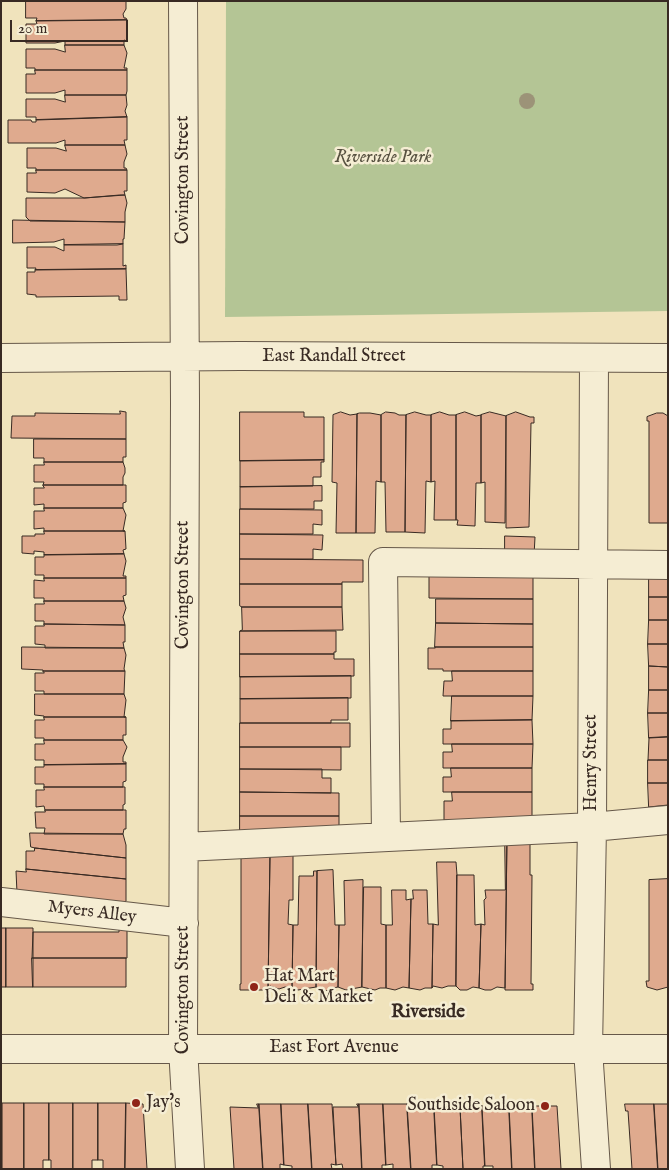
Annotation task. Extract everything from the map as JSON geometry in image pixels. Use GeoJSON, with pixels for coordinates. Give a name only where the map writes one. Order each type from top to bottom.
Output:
{"type":"FeatureCollection","features":[{"type":"Feature","properties":{"kind":"street","name":"Covington Street"},"geometry":{"type":"LineString","coordinates":[[183,1],[183,1048],[190,1169]]}},
{"type":"Feature","properties":{"kind":"street","name":"East Randall Street"},"geometry":{"type":"LineString","coordinates":[[1,358],[184,356],[668,358]]}},
{"type":"Feature","properties":{"kind":"street","name":"Henry Street"},"geometry":{"type":"LineString","coordinates":[[594,358],[592,826],[588,1049],[596,1169]]}},
{"type":"Feature","properties":{"kind":"street"},"geometry":{"type":"LineString","coordinates":[[386,837],[383,562],[668,565]]}},
{"type":"Feature","properties":{"kind":"street"},"geometry":{"type":"LineString","coordinates":[[184,847],[592,826],[668,820]]}},
{"type":"Feature","properties":{"kind":"street","name":"Myers Alley"},"geometry":{"type":"LineString","coordinates":[[1,902],[184,923]]}},
{"type":"Feature","properties":{"kind":"street","name":"East Fort Avenue"},"geometry":{"type":"LineString","coordinates":[[1,1049],[668,1049]]}},
{"type":"Feature","properties":{"kind":"green space","name":"Riverside Park"},"geometry":{"type":"Polygon","coordinates":[[[226,1],[668,1],[668,311],[225,317],[226,1]]]}},
{"type":"Feature","properties":{"kind":"building"},"geometry":{"type":"Polygon","coordinates":[[[26,1],[126,1],[126,9],[123,14],[127,20],[36,21],[37,18],[26,18],[26,1]]]}},
{"type":"Feature","properties":{"kind":"building"},"geometry":{"type":"Polygon","coordinates":[[[127,20],[127,41],[124,40],[124,45],[65,45],[65,41],[26,43],[26,24],[37,24],[36,21],[127,20]]]}},
{"type":"Feature","properties":{"kind":"building"},"geometry":{"type":"Polygon","coordinates":[[[65,45],[124,45],[127,53],[124,68],[127,68],[127,70],[35,70],[35,68],[26,68],[26,49],[55,49],[65,52],[65,45]]]}},
{"type":"Feature","properties":{"kind":"building"},"geometry":{"type":"Polygon","coordinates":[[[35,70],[127,70],[126,95],[65,95],[65,90],[55,93],[26,93],[26,74],[35,74],[35,70]]]}},
{"type":"Feature","properties":{"kind":"building"},"geometry":{"type":"Polygon","coordinates":[[[65,95],[126,95],[127,105],[125,111],[127,117],[36,120],[36,117],[26,117],[26,99],[55,99],[65,102],[65,95]]]}},
{"type":"Feature","properties":{"kind":"building"},"geometry":{"type":"Polygon","coordinates":[[[127,117],[127,140],[124,140],[125,145],[65,145],[65,140],[56,143],[8,143],[8,120],[31,120],[36,122],[36,120],[127,117]]]}},
{"type":"Feature","properties":{"kind":"building"},"geometry":{"type":"Polygon","coordinates":[[[65,145],[125,145],[127,154],[124,168],[127,170],[36,170],[36,168],[27,168],[27,148],[56,148],[66,151],[65,145]]]}},
{"type":"Feature","properties":{"kind":"building"},"geometry":{"type":"Polygon","coordinates":[[[36,170],[127,170],[127,191],[124,191],[125,195],[84,198],[65,189],[55,193],[27,192],[27,173],[36,173],[36,170]]]}},
{"type":"Feature","properties":{"kind":"building"},"geometry":{"type":"Polygon","coordinates":[[[125,195],[127,203],[125,222],[30,221],[26,217],[26,198],[84,198],[125,195]]]}},
{"type":"Feature","properties":{"kind":"building"},"geometry":{"type":"Polygon","coordinates":[[[13,220],[125,222],[124,239],[123,244],[117,245],[64,245],[64,239],[54,242],[13,243],[13,220]]]}},
{"type":"Feature","properties":{"kind":"building"},"geometry":{"type":"Polygon","coordinates":[[[123,244],[123,266],[126,265],[126,269],[35,270],[36,268],[27,268],[27,247],[55,247],[64,251],[64,245],[123,244]]]}},
{"type":"Feature","properties":{"kind":"building"},"geometry":{"type":"Polygon","coordinates":[[[126,269],[127,300],[119,300],[119,296],[36,297],[36,295],[27,294],[27,272],[35,272],[35,270],[126,269]]]}},
{"type":"Feature","properties":{"kind":"building"},"geometry":{"type":"Polygon","coordinates":[[[120,411],[126,412],[126,439],[11,438],[12,416],[35,416],[35,413],[120,414],[120,411]]]}},
{"type":"Feature","properties":{"kind":"building"},"geometry":{"type":"Polygon","coordinates":[[[240,412],[304,412],[304,417],[324,417],[324,460],[240,461],[240,412]]]}},
{"type":"Feature","properties":{"kind":"building"},"geometry":{"type":"Polygon","coordinates":[[[341,412],[350,415],[357,414],[356,533],[336,533],[337,483],[332,482],[333,415],[341,412]]]}},
{"type":"Feature","properties":{"kind":"building"},"geometry":{"type":"Polygon","coordinates":[[[386,412],[406,415],[405,532],[386,532],[385,482],[381,482],[381,415],[386,412]]]}},
{"type":"Feature","properties":{"kind":"building"},"geometry":{"type":"Polygon","coordinates":[[[415,412],[431,415],[431,482],[426,481],[425,533],[405,532],[406,415],[415,412]]]}},
{"type":"Feature","properties":{"kind":"building"},"geometry":{"type":"Polygon","coordinates":[[[440,412],[456,415],[456,520],[434,520],[435,481],[431,482],[431,415],[440,412]]]}},
{"type":"Feature","properties":{"kind":"building"},"geometry":{"type":"Polygon","coordinates":[[[465,412],[476,416],[481,415],[481,483],[476,483],[475,526],[457,525],[458,520],[456,520],[456,415],[465,412]]]}},
{"type":"Feature","properties":{"kind":"building"},"geometry":{"type":"Polygon","coordinates":[[[490,412],[506,416],[505,523],[485,522],[485,482],[481,483],[481,415],[490,412]]]}},
{"type":"Feature","properties":{"kind":"building"},"geometry":{"type":"Polygon","coordinates":[[[516,412],[534,417],[534,423],[531,423],[529,527],[506,528],[506,416],[516,412]]]}},
{"type":"Feature","properties":{"kind":"building"},"geometry":{"type":"Polygon","coordinates":[[[663,413],[668,416],[668,523],[649,523],[649,421],[647,421],[647,417],[663,413]]]}},
{"type":"Feature","properties":{"kind":"building"},"geometry":{"type":"Polygon","coordinates":[[[357,414],[381,415],[381,482],[376,481],[375,533],[356,533],[357,414]]]}},
{"type":"Feature","properties":{"kind":"building"},"geometry":{"type":"Polygon","coordinates":[[[34,439],[126,439],[126,457],[123,457],[123,462],[44,462],[44,458],[34,458],[34,439]]]}},
{"type":"Feature","properties":{"kind":"building"},"geometry":{"type":"Polygon","coordinates":[[[324,460],[324,462],[321,462],[321,477],[313,477],[313,486],[240,487],[240,461],[324,460]]]}},
{"type":"Feature","properties":{"kind":"building"},"geometry":{"type":"Polygon","coordinates":[[[44,462],[123,462],[125,473],[123,485],[43,485],[44,482],[34,482],[34,465],[44,465],[44,462]]]}},
{"type":"Feature","properties":{"kind":"building"},"geometry":{"type":"Polygon","coordinates":[[[43,485],[126,485],[126,502],[123,503],[123,508],[44,508],[44,504],[34,505],[34,488],[44,488],[43,485]]]}},
{"type":"Feature","properties":{"kind":"building"},"geometry":{"type":"Polygon","coordinates":[[[322,486],[322,501],[314,501],[314,509],[240,509],[240,487],[322,486]]]}},
{"type":"Feature","properties":{"kind":"building"},"geometry":{"type":"Polygon","coordinates":[[[44,508],[123,508],[126,515],[123,531],[44,531],[44,528],[34,529],[34,511],[44,511],[44,508]]]}},
{"type":"Feature","properties":{"kind":"building"},"geometry":{"type":"Polygon","coordinates":[[[240,509],[322,510],[322,525],[313,524],[313,534],[240,534],[240,509]]]}},
{"type":"Feature","properties":{"kind":"building"},"geometry":{"type":"Polygon","coordinates":[[[44,531],[125,531],[126,549],[123,550],[124,554],[44,555],[44,552],[34,551],[34,554],[22,553],[22,536],[44,534],[44,531]]]}},
{"type":"Feature","properties":{"kind":"building"},"geometry":{"type":"Polygon","coordinates":[[[240,534],[323,535],[322,550],[313,549],[313,559],[240,559],[240,534]]]}},
{"type":"Feature","properties":{"kind":"building"},"geometry":{"type":"Polygon","coordinates":[[[505,536],[535,537],[534,556],[505,555],[505,536]]]}},
{"type":"Feature","properties":{"kind":"building"},"geometry":{"type":"Polygon","coordinates":[[[124,554],[126,561],[123,576],[126,576],[126,578],[44,578],[44,575],[35,575],[35,557],[44,557],[44,555],[124,554]]]}},
{"type":"Feature","properties":{"kind":"building"},"geometry":{"type":"Polygon","coordinates":[[[240,559],[363,560],[363,582],[342,582],[342,584],[240,584],[240,559]]]}},
{"type":"Feature","properties":{"kind":"building"},"geometry":{"type":"Polygon","coordinates":[[[533,574],[533,599],[429,598],[429,575],[533,574]]]}},
{"type":"Feature","properties":{"kind":"building"},"geometry":{"type":"Polygon","coordinates":[[[649,575],[668,575],[668,597],[649,597],[649,575]]]}},
{"type":"Feature","properties":{"kind":"building"},"geometry":{"type":"Polygon","coordinates":[[[44,578],[126,578],[126,595],[123,596],[124,601],[44,601],[44,598],[34,598],[34,580],[44,581],[44,578]]]}},
{"type":"Feature","properties":{"kind":"building"},"geometry":{"type":"Polygon","coordinates":[[[240,584],[342,584],[342,607],[242,607],[240,606],[240,584]]]}},
{"type":"Feature","properties":{"kind":"building"},"geometry":{"type":"Polygon","coordinates":[[[649,597],[668,597],[668,620],[649,620],[649,597]]]}},
{"type":"Feature","properties":{"kind":"building"},"geometry":{"type":"Polygon","coordinates":[[[436,599],[533,599],[533,624],[436,623],[436,599]]]}},
{"type":"Feature","properties":{"kind":"building"},"geometry":{"type":"Polygon","coordinates":[[[44,601],[124,601],[126,608],[123,617],[125,625],[44,624],[44,621],[35,621],[35,604],[44,604],[44,601]]]}},
{"type":"Feature","properties":{"kind":"building"},"geometry":{"type":"Polygon","coordinates":[[[242,607],[342,607],[343,630],[240,631],[242,630],[242,607]]]}},
{"type":"Feature","properties":{"kind":"building"},"geometry":{"type":"Polygon","coordinates":[[[649,620],[668,620],[668,644],[648,644],[649,620]]]}},
{"type":"Feature","properties":{"kind":"building"},"geometry":{"type":"Polygon","coordinates":[[[436,623],[533,624],[533,647],[435,647],[436,623]]]}},
{"type":"Feature","properties":{"kind":"building"},"geometry":{"type":"Polygon","coordinates":[[[44,624],[125,625],[124,648],[45,648],[45,645],[35,644],[35,626],[44,626],[44,624]]]}},
{"type":"Feature","properties":{"kind":"building"},"geometry":{"type":"Polygon","coordinates":[[[240,631],[336,631],[336,652],[334,654],[240,654],[240,631]]]}},
{"type":"Feature","properties":{"kind":"building"},"geometry":{"type":"Polygon","coordinates":[[[648,644],[668,644],[668,667],[649,666],[648,644]]]}},
{"type":"Feature","properties":{"kind":"building"},"geometry":{"type":"Polygon","coordinates":[[[22,647],[124,648],[126,655],[125,671],[43,671],[22,669],[22,647]]]}},
{"type":"Feature","properties":{"kind":"building"},"geometry":{"type":"Polygon","coordinates":[[[533,647],[533,671],[443,671],[443,669],[428,669],[428,648],[533,647]]]}},
{"type":"Feature","properties":{"kind":"building"},"geometry":{"type":"Polygon","coordinates":[[[240,654],[334,654],[334,659],[354,659],[354,676],[240,677],[240,654]]]}},
{"type":"Feature","properties":{"kind":"building"},"geometry":{"type":"Polygon","coordinates":[[[649,666],[668,667],[668,690],[649,690],[649,666]]]}},
{"type":"Feature","properties":{"kind":"building"},"geometry":{"type":"Polygon","coordinates":[[[43,671],[125,671],[124,694],[44,694],[44,691],[35,691],[35,673],[44,673],[43,671]]]}},
{"type":"Feature","properties":{"kind":"building"},"geometry":{"type":"Polygon","coordinates":[[[452,671],[533,671],[533,696],[443,696],[444,681],[452,681],[452,671]]]}},
{"type":"Feature","properties":{"kind":"building"},"geometry":{"type":"Polygon","coordinates":[[[351,676],[351,698],[240,699],[240,677],[351,676]]]}},
{"type":"Feature","properties":{"kind":"building"},"geometry":{"type":"Polygon","coordinates":[[[649,690],[668,690],[668,713],[648,713],[649,690]]]}},
{"type":"Feature","properties":{"kind":"building"},"geometry":{"type":"Polygon","coordinates":[[[35,694],[124,694],[126,700],[124,717],[44,717],[35,715],[35,694]]]}},
{"type":"Feature","properties":{"kind":"building"},"geometry":{"type":"Polygon","coordinates":[[[452,696],[533,696],[532,720],[451,721],[452,696]]]}},
{"type":"Feature","properties":{"kind":"building"},"geometry":{"type":"Polygon","coordinates":[[[348,698],[348,720],[331,720],[331,723],[240,723],[240,699],[348,698]]]}},
{"type":"Feature","properties":{"kind":"building"},"geometry":{"type":"Polygon","coordinates":[[[648,713],[668,713],[668,737],[649,738],[648,713]]]}},
{"type":"Feature","properties":{"kind":"building"},"geometry":{"type":"Polygon","coordinates":[[[44,717],[126,717],[126,735],[123,735],[123,740],[44,740],[44,738],[35,738],[35,720],[44,720],[44,717]]]}},
{"type":"Feature","properties":{"kind":"building"},"geometry":{"type":"Polygon","coordinates":[[[532,720],[533,744],[443,744],[443,729],[451,729],[451,721],[532,720]]]}},
{"type":"Feature","properties":{"kind":"building"},"geometry":{"type":"Polygon","coordinates":[[[240,723],[350,723],[350,747],[240,747],[240,723]]]}},
{"type":"Feature","properties":{"kind":"building"},"geometry":{"type":"Polygon","coordinates":[[[668,737],[668,760],[648,760],[649,738],[668,737]]]}},
{"type":"Feature","properties":{"kind":"building"},"geometry":{"type":"Polygon","coordinates":[[[44,740],[123,740],[127,747],[123,757],[123,762],[126,762],[126,764],[44,765],[44,760],[35,760],[35,744],[44,744],[44,740]]]}},
{"type":"Feature","properties":{"kind":"building"},"geometry":{"type":"Polygon","coordinates":[[[452,744],[533,744],[532,768],[443,768],[443,752],[452,752],[452,744]]]}},
{"type":"Feature","properties":{"kind":"building"},"geometry":{"type":"Polygon","coordinates":[[[240,747],[341,747],[341,770],[240,769],[240,747]]]}},
{"type":"Feature","properties":{"kind":"building"},"geometry":{"type":"Polygon","coordinates":[[[648,760],[668,760],[668,783],[648,783],[648,760]]]}},
{"type":"Feature","properties":{"kind":"building"},"geometry":{"type":"Polygon","coordinates":[[[126,764],[126,781],[123,782],[123,787],[44,787],[44,784],[35,784],[35,767],[44,767],[44,765],[126,764]]]}},
{"type":"Feature","properties":{"kind":"building"},"geometry":{"type":"Polygon","coordinates":[[[451,768],[532,768],[532,792],[443,792],[443,777],[451,777],[451,768]]]}},
{"type":"Feature","properties":{"kind":"building"},"geometry":{"type":"Polygon","coordinates":[[[240,769],[322,769],[322,778],[331,778],[331,793],[240,792],[240,769]]]}},
{"type":"Feature","properties":{"kind":"building"},"geometry":{"type":"Polygon","coordinates":[[[648,783],[668,783],[668,805],[649,807],[648,783]]]}},
{"type":"Feature","properties":{"kind":"building"},"geometry":{"type":"Polygon","coordinates":[[[44,787],[125,787],[125,804],[123,805],[123,810],[45,810],[44,806],[36,807],[36,790],[44,790],[44,787]]]}},
{"type":"Feature","properties":{"kind":"building"},"geometry":{"type":"Polygon","coordinates":[[[240,792],[339,793],[339,816],[240,816],[240,792]]]}},
{"type":"Feature","properties":{"kind":"building"},"geometry":{"type":"Polygon","coordinates":[[[452,792],[532,792],[532,819],[452,823],[452,820],[444,820],[444,801],[452,801],[452,792]]]}},
{"type":"Feature","properties":{"kind":"building"},"geometry":{"type":"Polygon","coordinates":[[[45,810],[126,810],[126,829],[124,829],[123,834],[44,834],[45,828],[36,828],[35,812],[45,812],[45,810]]]}},
{"type":"Feature","properties":{"kind":"building"},"geometry":{"type":"Polygon","coordinates":[[[240,816],[339,816],[339,832],[240,841],[240,816]]]}},
{"type":"Feature","properties":{"kind":"building"},"geometry":{"type":"Polygon","coordinates":[[[30,833],[123,834],[126,845],[126,858],[31,847],[30,833]]]}},
{"type":"Feature","properties":{"kind":"building"},"geometry":{"type":"Polygon","coordinates":[[[530,834],[530,875],[532,875],[531,984],[533,984],[533,990],[505,990],[507,836],[530,834]]]}},
{"type":"Feature","properties":{"kind":"building"},"geometry":{"type":"Polygon","coordinates":[[[505,836],[507,836],[505,988],[497,987],[485,990],[479,988],[481,924],[485,925],[485,890],[505,890],[505,836]]]}},
{"type":"Feature","properties":{"kind":"building"},"geometry":{"type":"Polygon","coordinates":[[[35,848],[126,858],[126,879],[26,869],[26,851],[34,851],[35,848]]]}},
{"type":"Feature","properties":{"kind":"building"},"geometry":{"type":"Polygon","coordinates":[[[293,853],[293,900],[289,900],[288,924],[293,925],[292,988],[285,987],[279,989],[270,986],[270,990],[268,990],[270,855],[293,853]]]}},
{"type":"Feature","properties":{"kind":"building"},"geometry":{"type":"Polygon","coordinates":[[[270,855],[268,990],[240,990],[241,857],[270,855]]]}},
{"type":"Feature","properties":{"kind":"building"},"geometry":{"type":"Polygon","coordinates":[[[437,862],[456,862],[456,986],[442,988],[433,986],[432,988],[433,924],[438,925],[437,862]]]}},
{"type":"Feature","properties":{"kind":"building"},"geometry":{"type":"Polygon","coordinates":[[[26,869],[126,879],[126,901],[123,904],[17,893],[16,871],[26,872],[26,869]]]}},
{"type":"Feature","properties":{"kind":"building"},"geometry":{"type":"Polygon","coordinates":[[[333,870],[335,925],[339,925],[338,987],[329,991],[316,987],[317,871],[333,870]]]}},
{"type":"Feature","properties":{"kind":"building"},"geometry":{"type":"Polygon","coordinates":[[[314,871],[317,871],[316,987],[298,990],[292,988],[293,925],[298,925],[299,876],[313,876],[314,871]]]}},
{"type":"Feature","properties":{"kind":"building"},"geometry":{"type":"Polygon","coordinates":[[[457,875],[474,875],[475,925],[481,924],[479,988],[473,987],[467,990],[460,990],[456,986],[457,875]]]}},
{"type":"Feature","properties":{"kind":"building"},"geometry":{"type":"Polygon","coordinates":[[[668,879],[668,987],[657,990],[647,987],[646,981],[649,981],[649,880],[668,879]]]}},
{"type":"Feature","properties":{"kind":"building"},"geometry":{"type":"Polygon","coordinates":[[[363,880],[362,987],[346,990],[338,987],[339,925],[345,925],[344,881],[363,880]]]}},
{"type":"Feature","properties":{"kind":"building"},"geometry":{"type":"Polygon","coordinates":[[[364,887],[381,887],[381,924],[386,925],[386,988],[375,990],[362,987],[364,887]]]}},
{"type":"Feature","properties":{"kind":"building"},"geometry":{"type":"Polygon","coordinates":[[[392,890],[406,890],[406,900],[411,899],[409,988],[403,987],[395,990],[386,988],[386,925],[392,925],[392,890]]]}},
{"type":"Feature","properties":{"kind":"building"},"geometry":{"type":"Polygon","coordinates":[[[413,890],[427,890],[428,924],[433,924],[432,988],[420,990],[409,988],[411,899],[413,899],[413,890]]]}},
{"type":"Feature","properties":{"kind":"building"},"geometry":{"type":"Polygon","coordinates":[[[1,928],[6,928],[6,987],[1,987],[1,928]]]}},
{"type":"Feature","properties":{"kind":"building"},"geometry":{"type":"Polygon","coordinates":[[[6,928],[33,928],[33,987],[6,987],[6,928]]]}},
{"type":"Feature","properties":{"kind":"building"},"geometry":{"type":"Polygon","coordinates":[[[127,929],[127,958],[32,958],[33,932],[119,932],[119,930],[127,929]]]}},
{"type":"Feature","properties":{"kind":"building"},"geometry":{"type":"Polygon","coordinates":[[[32,958],[126,958],[126,987],[33,987],[32,958]]]}},
{"type":"Feature","properties":{"kind":"building"},"geometry":{"type":"Polygon","coordinates":[[[2,1103],[2,1169],[1,1169],[2,1103]]]}},
{"type":"Feature","properties":{"kind":"building"},"geometry":{"type":"Polygon","coordinates":[[[2,1103],[24,1103],[24,1169],[2,1169],[2,1103]]]}},
{"type":"Feature","properties":{"kind":"building"},"geometry":{"type":"Polygon","coordinates":[[[24,1103],[49,1103],[49,1160],[43,1160],[43,1169],[24,1169],[24,1103]]]}},
{"type":"Feature","properties":{"kind":"building"},"geometry":{"type":"Polygon","coordinates":[[[49,1103],[73,1103],[73,1169],[51,1169],[51,1160],[49,1160],[49,1103]]]}},
{"type":"Feature","properties":{"kind":"building"},"geometry":{"type":"Polygon","coordinates":[[[73,1103],[98,1103],[98,1160],[92,1160],[92,1169],[73,1169],[73,1103]]]}},
{"type":"Feature","properties":{"kind":"building"},"geometry":{"type":"Polygon","coordinates":[[[98,1103],[126,1103],[125,1169],[103,1169],[103,1160],[98,1160],[98,1103]]]}},
{"type":"Feature","properties":{"kind":"building"},"geometry":{"type":"Polygon","coordinates":[[[126,1103],[143,1104],[147,1169],[125,1169],[126,1103]]]}},
{"type":"Feature","properties":{"kind":"building"},"geometry":{"type":"Polygon","coordinates":[[[257,1104],[259,1104],[263,1169],[234,1169],[230,1107],[258,1108],[257,1104]]]}},
{"type":"Feature","properties":{"kind":"building"},"geometry":{"type":"Polygon","coordinates":[[[259,1104],[281,1104],[284,1165],[280,1164],[280,1169],[263,1169],[259,1104]]]}},
{"type":"Feature","properties":{"kind":"building"},"geometry":{"type":"Polygon","coordinates":[[[281,1104],[308,1104],[312,1169],[292,1169],[292,1166],[284,1165],[281,1104]]]}},
{"type":"Feature","properties":{"kind":"building"},"geometry":{"type":"Polygon","coordinates":[[[308,1104],[332,1104],[336,1165],[331,1164],[332,1169],[312,1169],[308,1104]]]}},
{"type":"Feature","properties":{"kind":"building"},"geometry":{"type":"Polygon","coordinates":[[[357,1104],[359,1104],[362,1169],[343,1169],[342,1164],[336,1165],[333,1107],[358,1107],[357,1104]]]}},
{"type":"Feature","properties":{"kind":"building"},"geometry":{"type":"Polygon","coordinates":[[[359,1104],[383,1104],[386,1165],[382,1165],[382,1169],[362,1169],[359,1104]]]}},
{"type":"Feature","properties":{"kind":"building"},"geometry":{"type":"Polygon","coordinates":[[[383,1104],[407,1104],[411,1169],[393,1169],[393,1164],[386,1165],[383,1104]]]}},
{"type":"Feature","properties":{"kind":"building"},"geometry":{"type":"Polygon","coordinates":[[[407,1104],[433,1104],[434,1106],[437,1165],[432,1165],[432,1169],[411,1169],[407,1104]]]}},
{"type":"Feature","properties":{"kind":"building"},"geometry":{"type":"Polygon","coordinates":[[[625,1104],[654,1104],[658,1169],[632,1169],[628,1111],[626,1111],[625,1104]]]}},
{"type":"Feature","properties":{"kind":"building"},"geometry":{"type":"Polygon","coordinates":[[[654,1104],[668,1104],[668,1169],[658,1169],[654,1104]]]}},
{"type":"Feature","properties":{"kind":"building"},"geometry":{"type":"Polygon","coordinates":[[[434,1106],[460,1107],[463,1169],[443,1169],[443,1166],[437,1165],[434,1106]]]}},
{"type":"Feature","properties":{"kind":"building"},"geometry":{"type":"Polygon","coordinates":[[[482,1106],[509,1106],[512,1169],[493,1169],[493,1166],[485,1166],[482,1106]]]}},
{"type":"Feature","properties":{"kind":"building"},"geometry":{"type":"Polygon","coordinates":[[[482,1106],[485,1166],[483,1166],[483,1169],[463,1169],[460,1107],[482,1106]]]}},
{"type":"Feature","properties":{"kind":"building"},"geometry":{"type":"Polygon","coordinates":[[[509,1106],[532,1106],[535,1169],[512,1169],[509,1106]]]}},
{"type":"Feature","properties":{"kind":"building"},"geometry":{"type":"Polygon","coordinates":[[[532,1106],[557,1106],[561,1169],[535,1169],[532,1106]]]}},
{"type":"Feature","properties":{"kind":"place","name":"Hat Mart Deli & Market"},"geometry":{"type":"Point","coordinates":[254,987]}},
{"type":"Feature","properties":{"kind":"place","name":"Jay's"},"geometry":{"type":"Point","coordinates":[136,1103]}},
{"type":"Feature","properties":{"kind":"place","name":"Southside Saloon"},"geometry":{"type":"Point","coordinates":[545,1106]}},
{"type":"Feature","properties":{"kind":"district","name":"Riverside"},"geometry":{"type":"Point","coordinates":[428,1013]}}]}
